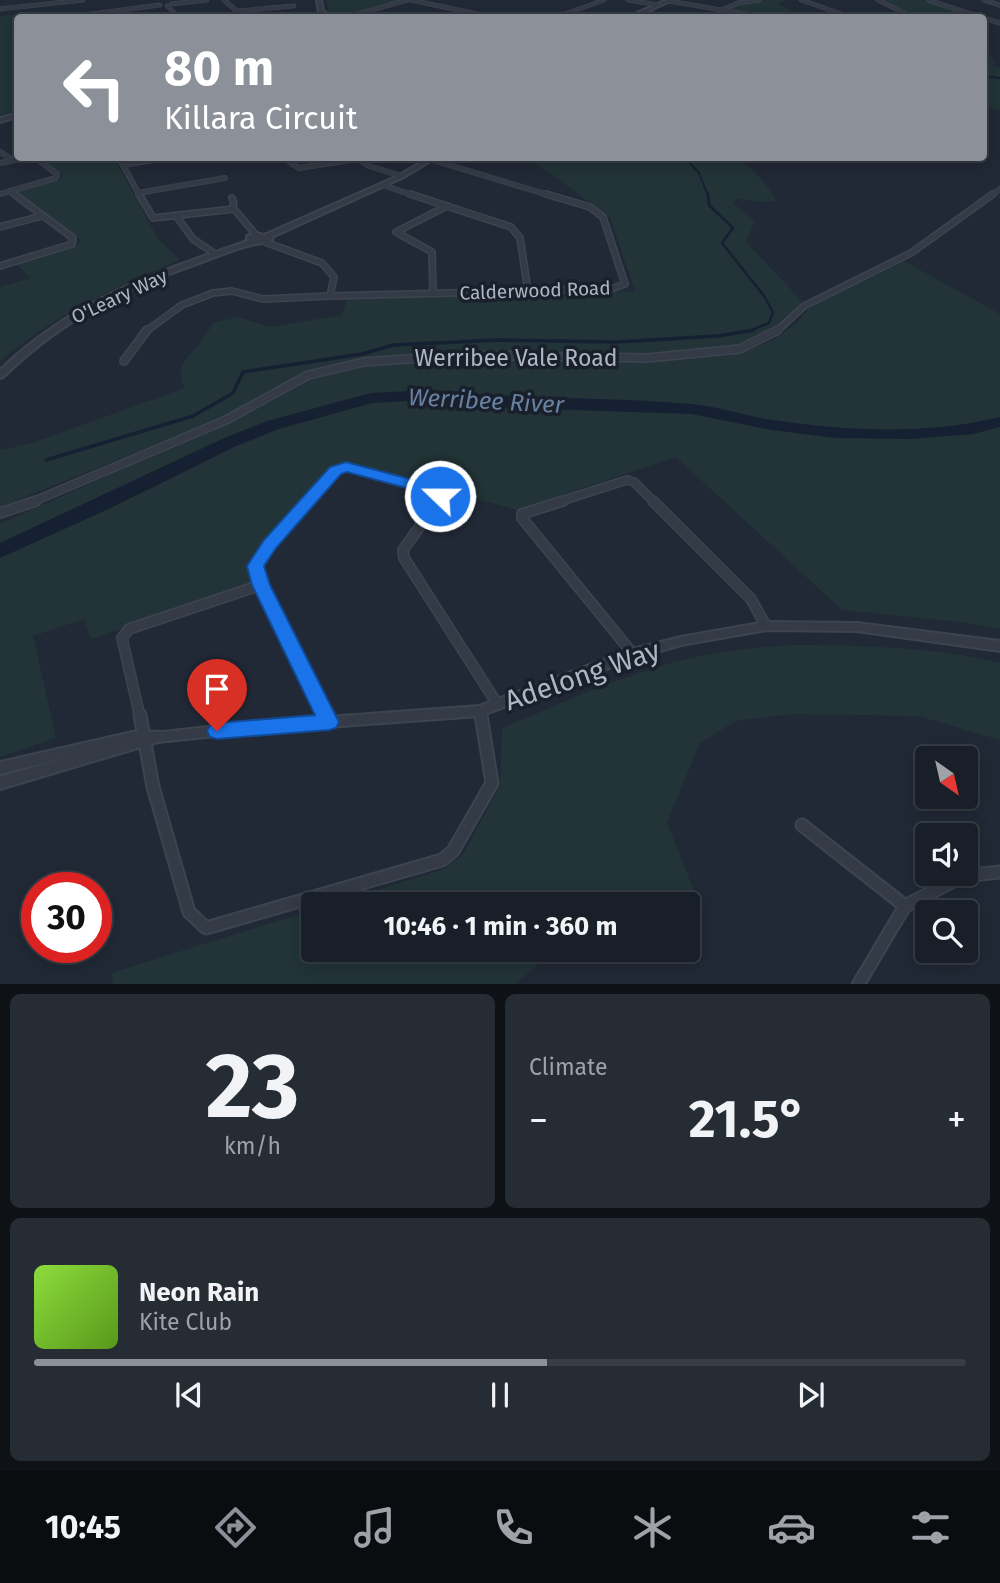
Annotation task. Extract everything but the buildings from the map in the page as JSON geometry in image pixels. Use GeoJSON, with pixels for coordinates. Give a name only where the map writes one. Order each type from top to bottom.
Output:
{"type":"FeatureCollection","features":[{"type":"Feature","properties":{"kind":"street"},"geometry":{"type":"LineString","coordinates":[[0,9],[83,0]]}},
{"type":"Feature","properties":{"kind":"street"},"geometry":{"type":"LineString","coordinates":[[90,14],[207,0]]}},
{"type":"Feature","properties":{"kind":"street"},"geometry":{"type":"LineString","coordinates":[[224,0],[241,14]]}},
{"type":"Feature","properties":{"kind":"street"},"geometry":{"type":"LineString","coordinates":[[319,0],[321,12],[326,14]]}},
{"type":"Feature","properties":{"kind":"street"},"geometry":{"type":"LineString","coordinates":[[357,14],[409,0],[477,14]]}},
{"type":"Feature","properties":{"kind":"street"},"geometry":{"type":"LineString","coordinates":[[565,14],[604,0]]}},
{"type":"Feature","properties":{"kind":"street"},"geometry":{"type":"LineString","coordinates":[[628,0],[657,5]]}},
{"type":"Feature","properties":{"kind":"street"},"geometry":{"type":"LineString","coordinates":[[637,14],[670,0],[745,14]]}},
{"type":"Feature","properties":{"kind":"street"},"geometry":{"type":"LineString","coordinates":[[722,10],[738,3],[759,0]]}},
{"type":"Feature","properties":{"kind":"street"},"geometry":{"type":"LineString","coordinates":[[801,0],[841,14]]}},
{"type":"Feature","properties":{"kind":"street"},"geometry":{"type":"LineString","coordinates":[[878,0],[907,14]]}},
{"type":"Feature","properties":{"kind":"street"},"geometry":{"type":"LineString","coordinates":[[928,0],[971,14]]}},
{"type":"Feature","properties":{"kind":"street"},"geometry":{"type":"LineString","coordinates":[[984,0],[1000,4]]}},
{"type":"Feature","properties":{"kind":"street"},"geometry":{"type":"LineString","coordinates":[[238,11],[295,6]]}},
{"type":"Feature","properties":{"kind":"street"},"geometry":{"type":"LineString","coordinates":[[642,12],[653,14]]}},
{"type":"Feature","properties":{"kind":"street"},"geometry":{"type":"LineString","coordinates":[[0,152],[13,160]]}},
{"type":"Feature","properties":{"kind":"street"},"geometry":{"type":"LineString","coordinates":[[0,163],[13,160]]}},
{"type":"Feature","properties":{"kind":"street"},"geometry":{"type":"LineString","coordinates":[[0,194],[56,178],[57,174],[40,161]]}},
{"type":"Feature","properties":{"kind":"street"},"geometry":{"type":"LineString","coordinates":[[121,161],[153,218],[231,209],[238,211],[254,238],[266,239],[328,267],[334,277],[330,296]]}},
{"type":"Feature","properties":{"kind":"street"},"geometry":{"type":"LineString","coordinates":[[123,164],[145,161]]}},
{"type":"Feature","properties":{"kind":"street"},"geometry":{"type":"LineString","coordinates":[[287,161],[299,168],[340,161]]}},
{"type":"Feature","properties":{"kind":"street"},"geometry":{"type":"LineString","coordinates":[[362,161],[402,176]]}},
{"type":"Feature","properties":{"kind":"street"},"geometry":{"type":"LineString","coordinates":[[266,239],[402,176],[425,161]]}},
{"type":"Feature","properties":{"kind":"street","name":"Calderwood Road"},"geometry":{"type":"LineString","coordinates":[[124,361],[134,341],[167,314],[228,291],[258,298],[611,289],[625,285],[626,281],[603,217],[582,204],[440,161]]}},
{"type":"Feature","properties":{"kind":"street"},"geometry":{"type":"LineString","coordinates":[[138,192],[225,178]]}},
{"type":"Feature","properties":{"kind":"street"},"geometry":{"type":"LineString","coordinates":[[383,185],[503,223],[517,232],[528,291]]}},
{"type":"Feature","properties":{"kind":"street","name":"Werribee Vale Road"},"geometry":{"type":"LineString","coordinates":[[0,513],[16,509],[226,420],[308,375],[364,362],[463,355],[647,358],[740,349],[769,336],[790,321],[804,306],[911,253],[1000,189]]}},
{"type":"Feature","properties":{"kind":"street"},"geometry":{"type":"LineString","coordinates":[[0,266],[72,244],[73,239],[10,191]]}},
{"type":"Feature","properties":{"kind":"street"},"geometry":{"type":"LineString","coordinates":[[231,209],[234,204],[232,198]]}},
{"type":"Feature","properties":{"kind":"street"},"geometry":{"type":"LineString","coordinates":[[433,293],[432,252],[424,245],[396,232],[447,205]]}},
{"type":"Feature","properties":{"kind":"street"},"geometry":{"type":"LineString","coordinates":[[0,228],[42,216]]}},
{"type":"Feature","properties":{"kind":"street"},"geometry":{"type":"LineString","coordinates":[[177,217],[200,247],[215,254]]}},
{"type":"Feature","properties":{"kind":"street","name":"O'Leary Way"},"geometry":{"type":"LineString","coordinates":[[0,375],[43,335],[80,312],[118,293],[254,238]]}},
{"type":"Feature","properties":{"kind":"street"},"geometry":{"type":"LineString","coordinates":[[329,722],[261,585],[256,566],[265,552],[341,467],[435,490],[440,496],[403,550],[404,558],[498,705]]}},
{"type":"Feature","properties":{"kind":"street"},"geometry":{"type":"LineString","coordinates":[[633,654],[522,518],[522,514],[626,480],[634,482],[751,599],[766,626]]}},
{"type":"Feature","properties":{"kind":"street","name":"Werribee Vale Road"},"geometry":{"type":"LineString","coordinates":[[0,521],[16,509]]}},
{"type":"Feature","properties":{"kind":"street"},"geometry":{"type":"LineString","coordinates":[[261,585],[139,624],[122,638],[153,787],[189,912],[206,928],[442,860],[453,851],[492,783],[480,711]]}},
{"type":"Feature","properties":{"kind":"street","name":"Adelong Way"},"geometry":{"type":"LineString","coordinates":[[0,783],[145,739],[480,711],[633,654],[681,641],[766,626],[857,627],[1000,646]]}},
{"type":"Feature","properties":{"kind":"street","name":"Adelong Way"},"geometry":{"type":"LineString","coordinates":[[0,768],[137,736],[145,739]]}},
{"type":"Feature","properties":{"kind":"street"},"geometry":{"type":"LineString","coordinates":[[802,825],[905,906]]}},
{"type":"Feature","properties":{"kind":"street"},"geometry":{"type":"LineString","coordinates":[[859,984],[905,906],[963,876],[1000,872]]}},
{"type":"Feature","properties":{"kind":"shaded area"},"geometry":{"type":"Polygon","coordinates":[[[327,0],[404,0],[349,14],[328,13],[327,0]]]}},
{"type":"Feature","properties":{"kind":"shaded area"},"geometry":{"type":"Polygon","coordinates":[[[785,0],[777,4],[802,14],[747,14],[727,9],[742,3],[785,0]]]}},
{"type":"Feature","properties":{"kind":"shaded area"},"geometry":{"type":"Polygon","coordinates":[[[882,0],[921,0],[966,14],[913,14],[882,0]]]}},
{"type":"Feature","properties":{"kind":"shaded area"},"geometry":{"type":"Polygon","coordinates":[[[45,11],[47,14],[18,14],[45,11]]]}},
{"type":"Feature","properties":{"kind":"shaded area"},"geometry":{"type":"Polygon","coordinates":[[[14,14],[14,111],[0,115],[0,16],[14,14]]]}},
{"type":"Feature","properties":{"kind":"shaded area"},"geometry":{"type":"Polygon","coordinates":[[[987,47],[995,64],[992,65],[1000,68],[1000,111],[987,106],[987,47]]]}},
{"type":"Feature","properties":{"kind":"shaded area"},"geometry":{"type":"Polygon","coordinates":[[[44,161],[116,161],[158,239],[180,260],[86,303],[42,330],[0,361],[0,287],[31,278],[17,265],[19,263],[75,246],[81,240],[18,192],[59,180],[64,175],[44,161]]]}},
{"type":"Feature","properties":{"kind":"shaded area"},"geometry":{"type":"Polygon","coordinates":[[[533,161],[737,161],[759,176],[777,201],[758,202],[738,198],[733,203],[755,221],[746,242],[802,301],[787,318],[766,334],[738,347],[643,356],[461,352],[307,373],[222,418],[0,507],[0,450],[29,444],[185,388],[181,368],[213,323],[238,317],[270,327],[342,315],[347,299],[635,291],[610,217],[533,161]]]}},
{"type":"Feature","properties":{"kind":"shaded area"},"geometry":{"type":"Polygon","coordinates":[[[904,261],[1000,314],[1000,629],[961,622],[842,610],[676,457],[517,510],[348,464],[334,468],[264,543],[249,566],[255,583],[91,639],[84,619],[33,636],[56,738],[0,757],[0,524],[228,422],[311,378],[369,365],[464,358],[648,361],[745,352],[775,339],[798,322],[810,307],[904,261]]]}},
{"type":"Feature","properties":{"kind":"shaded area"},"geometry":{"type":"Polygon","coordinates":[[[791,645],[869,646],[950,653],[1000,663],[1000,740],[919,716],[792,714],[736,721],[700,743],[667,822],[695,892],[371,892],[444,869],[463,854],[500,786],[502,728],[591,691],[661,666],[697,657],[791,645]]]}},
{"type":"Feature","properties":{"kind":"shaded area"},"geometry":{"type":"Polygon","coordinates":[[[301,914],[301,962],[542,962],[515,984],[113,984],[111,973],[301,914]]]}},
{"type":"Feature","properties":{"kind":"waterway"},"geometry":{"type":"LineString","coordinates":[[987,76],[1000,78]]}},
{"type":"Feature","properties":{"kind":"waterway"},"geometry":{"type":"LineString","coordinates":[[688,161],[699,173],[708,196]]}},
{"type":"Feature","properties":{"kind":"waterway"},"geometry":{"type":"LineString","coordinates":[[708,194],[709,205],[733,228],[722,243],[764,296],[773,312],[769,323],[750,331]]}},
{"type":"Feature","properties":{"kind":"waterway"},"geometry":{"type":"LineString","coordinates":[[46,460],[193,416],[233,393],[243,372],[362,354],[393,345],[500,340],[617,342],[718,336],[750,331]]}},
{"type":"Feature","properties":{"kind":"waterway","name":"Werribee River"},"geometry":{"type":"LineString","coordinates":[[0,551],[228,443],[273,425],[371,398],[430,395],[487,402],[691,409],[772,425],[835,433],[911,434],[973,429],[1000,422]]}},
{"type":"Feature","properties":{"kind":"route"},"geometry":{"type":"LineString","coordinates":[[217,731],[329,722],[261,585],[256,566],[270,544],[335,470],[346,467],[435,490],[440,496]]}}]}
